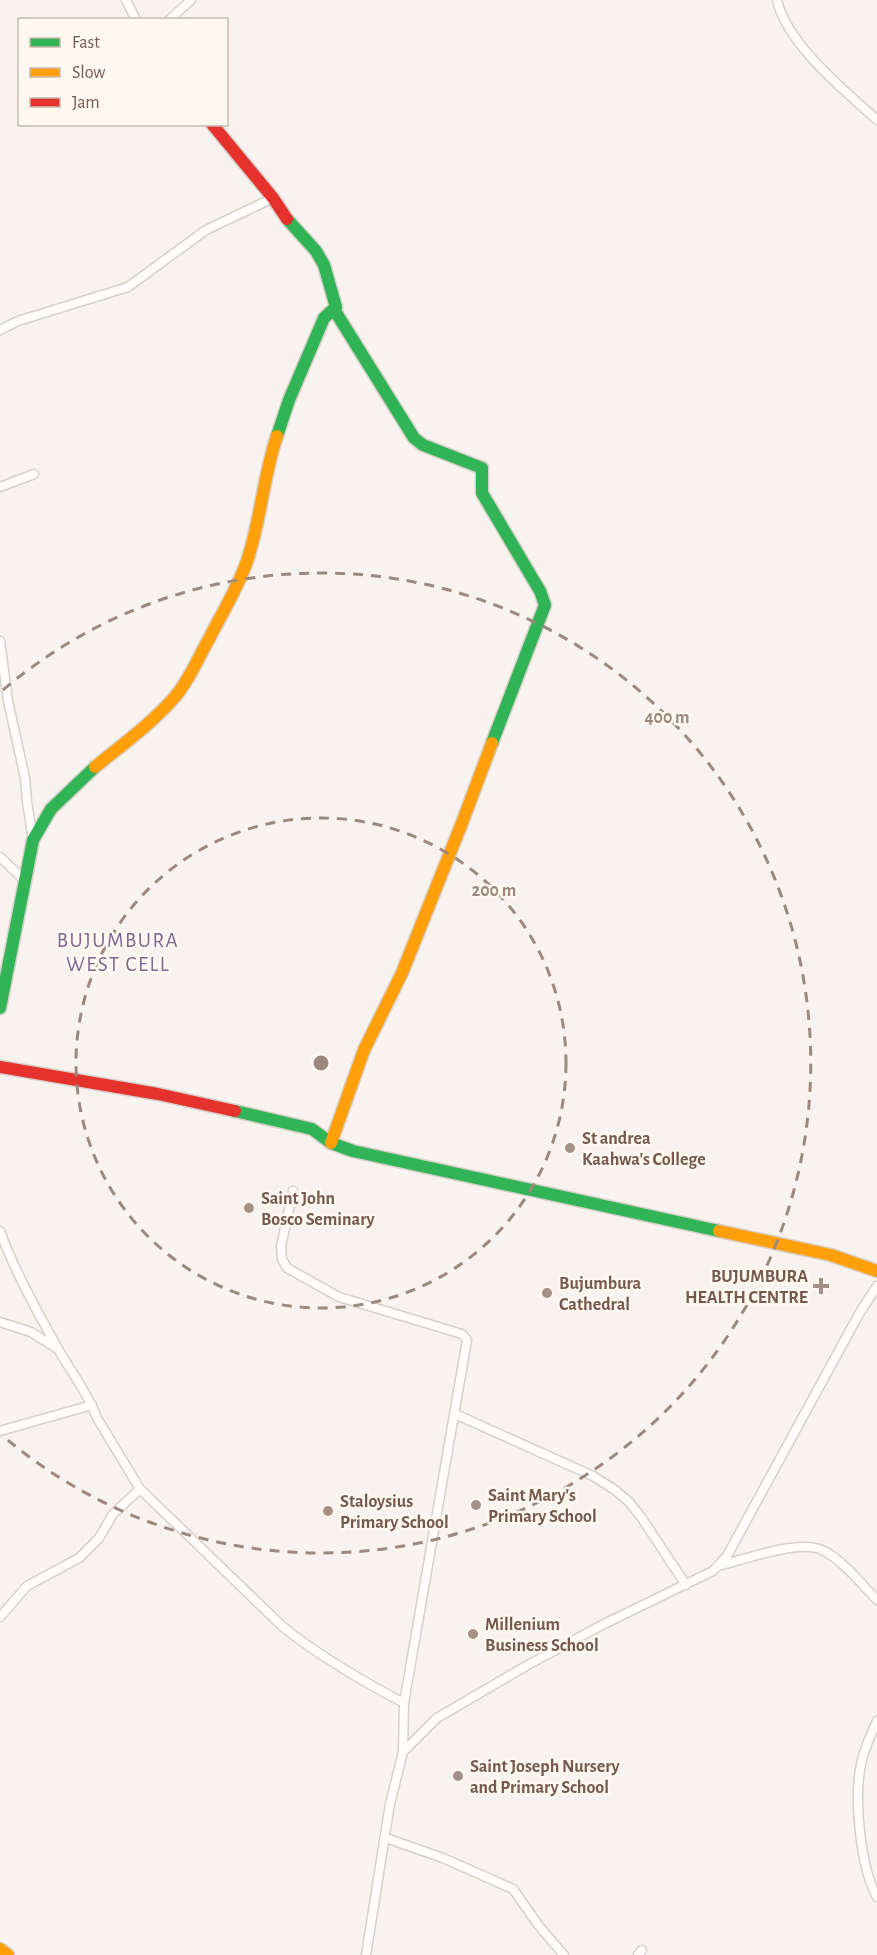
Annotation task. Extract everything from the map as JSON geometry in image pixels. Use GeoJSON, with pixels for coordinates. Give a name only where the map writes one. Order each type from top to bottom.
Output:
{"type":"FeatureCollection","features":[{"type":"Feature","properties":{"kind":"street"},"geometry":{"type":"LineString","coordinates":[[126,0],[135,18]]}},
{"type":"Feature","properties":{"kind":"street"},"geometry":{"type":"LineString","coordinates":[[171,18],[191,0]]}},
{"type":"Feature","properties":{"kind":"street"},"geometry":{"type":"LineString","coordinates":[[777,0],[793,36],[843,89],[877,120]]}},
{"type":"Feature","properties":{"kind":"street"},"geometry":{"type":"LineString","coordinates":[[214,126],[273,198],[287,220],[316,251],[324,266],[336,307],[335,311],[414,438],[423,445],[482,468],[482,493],[540,591],[545,605],[402,973],[364,1050],[331,1143]]}},
{"type":"Feature","properties":{"kind":"street"},"geometry":{"type":"LineString","coordinates":[[0,330],[18,321],[128,287],[206,230],[273,198]]}},
{"type":"Feature","properties":{"kind":"street"},"geometry":{"type":"LineString","coordinates":[[0,1008],[33,840],[51,809],[80,780],[157,717],[176,696],[188,678],[247,561],[263,502],[272,454],[289,400],[324,318],[336,307]]}},
{"type":"Feature","properties":{"kind":"street"},"geometry":{"type":"LineString","coordinates":[[0,487],[34,474]]}},
{"type":"Feature","properties":{"kind":"street"},"geometry":{"type":"LineString","coordinates":[[0,641],[8,701],[25,778],[33,840]]}},
{"type":"Feature","properties":{"kind":"street"},"geometry":{"type":"LineString","coordinates":[[0,856],[24,880]]}},
{"type":"Feature","properties":{"kind":"street"},"geometry":{"type":"LineString","coordinates":[[0,1067],[158,1094],[298,1125],[312,1129],[331,1143],[353,1151],[831,1255],[877,1271]]}},
{"type":"Feature","properties":{"kind":"street"},"geometry":{"type":"LineString","coordinates":[[293,1191],[281,1246],[282,1259],[287,1268],[339,1297],[465,1337],[467,1345],[404,1703],[403,1752],[390,1804],[366,1955]]}},
{"type":"Feature","properties":{"kind":"street"},"geometry":{"type":"LineString","coordinates":[[0,1231],[21,1280],[92,1405],[97,1418],[140,1489],[283,1627],[308,1647],[404,1703]]}},
{"type":"Feature","properties":{"kind":"street"},"geometry":{"type":"LineString","coordinates":[[718,1566],[727,1556],[859,1314],[877,1286]]}},
{"type":"Feature","properties":{"kind":"street"},"geometry":{"type":"LineString","coordinates":[[0,1322],[31,1332],[59,1350]]}},
{"type":"Feature","properties":{"kind":"street"},"geometry":{"type":"LineString","coordinates":[[0,1431],[92,1405]]}},
{"type":"Feature","properties":{"kind":"street"},"geometry":{"type":"LineString","coordinates":[[455,1414],[593,1476],[615,1490],[641,1517],[686,1585]]}},
{"type":"Feature","properties":{"kind":"street"},"geometry":{"type":"LineString","coordinates":[[0,1617],[27,1586],[80,1558],[99,1538],[113,1514],[140,1489]]}},
{"type":"Feature","properties":{"kind":"street"},"geometry":{"type":"LineString","coordinates":[[403,1752],[437,1718],[526,1666],[602,1625],[686,1585],[718,1566],[796,1546],[817,1548],[837,1559],[877,1600]]}},
{"type":"Feature","properties":{"kind":"street"},"geometry":{"type":"LineString","coordinates":[[877,1721],[861,1763],[859,1823],[868,1877],[877,1898]]}},
{"type":"Feature","properties":{"kind":"street"},"geometry":{"type":"LineString","coordinates":[[386,1838],[442,1858],[513,1889],[539,1926],[564,1955]]}},
{"type":"Feature","properties":{"kind":"street"},"geometry":{"type":"LineString","coordinates":[[0,1949],[8,1955]]}},
{"type":"Feature","properties":{"kind":"traffic: fast"},"geometry":{"type":"LineString","coordinates":[[277,436],[289,400],[324,318],[336,307],[324,265],[316,251],[287,219]]}},
{"type":"Feature","properties":{"kind":"traffic: fast"},"geometry":{"type":"LineString","coordinates":[[336,307],[335,311],[414,438],[423,445],[482,468],[482,493],[540,591],[545,605],[492,743]]}},
{"type":"Feature","properties":{"kind":"traffic: fast"},"geometry":{"type":"LineString","coordinates":[[0,1008],[33,840],[51,809],[95,767]]}},
{"type":"Feature","properties":{"kind":"traffic: fast"},"geometry":{"type":"LineString","coordinates":[[235,1111],[312,1129],[331,1143],[353,1151],[719,1231]]}},
{"type":"Feature","properties":{"kind":"traffic: slow"},"geometry":{"type":"LineString","coordinates":[[95,767],[156,717],[179,691],[193,669],[247,561],[277,436]]}},
{"type":"Feature","properties":{"kind":"traffic: slow"},"geometry":{"type":"LineString","coordinates":[[331,1143],[364,1050],[402,973],[492,743]]}},
{"type":"Feature","properties":{"kind":"traffic: slow"},"geometry":{"type":"LineString","coordinates":[[719,1231],[831,1255],[877,1271]]}},
{"type":"Feature","properties":{"kind":"traffic: slow"},"geometry":{"type":"LineString","coordinates":[[0,1949],[8,1955]]}},
{"type":"Feature","properties":{"kind":"traffic: jam"},"geometry":{"type":"LineString","coordinates":[[214,126],[273,198],[287,219]]}},
{"type":"Feature","properties":{"kind":"traffic: jam"},"geometry":{"type":"LineString","coordinates":[[0,1067],[158,1094],[235,1111]]}},
{"type":"Feature","properties":{"kind":"place","name":"St andrea Kaahwa's College"},"geometry":{"type":"Point","coordinates":[570,1148]}},
{"type":"Feature","properties":{"kind":"place","name":"Saint John Bosco Seminary"},"geometry":{"type":"Point","coordinates":[249,1208]}},
{"type":"Feature","properties":{"kind":"place","name":"BUJUMBURA HEALTH CENTRE"},"geometry":{"type":"Point","coordinates":[821,1286]}},
{"type":"Feature","properties":{"kind":"place","name":"Bujumbura Cathedral"},"geometry":{"type":"Point","coordinates":[547,1293]}},
{"type":"Feature","properties":{"kind":"place","name":"Saint Mary's Primary School"},"geometry":{"type":"Point","coordinates":[476,1505]}},
{"type":"Feature","properties":{"kind":"place","name":"Staloysius Primary School"},"geometry":{"type":"Point","coordinates":[328,1511]}},
{"type":"Feature","properties":{"kind":"place","name":"Millenium Business School"},"geometry":{"type":"Point","coordinates":[473,1634]}},
{"type":"Feature","properties":{"kind":"place","name":"Saint Joseph Nursery and Primary School"},"geometry":{"type":"Point","coordinates":[458,1776]}},
{"type":"Feature","properties":{"kind":"district","name":"BUJUMBURA WEST CELL"},"geometry":{"type":"Point","coordinates":[118,952]}}]}
